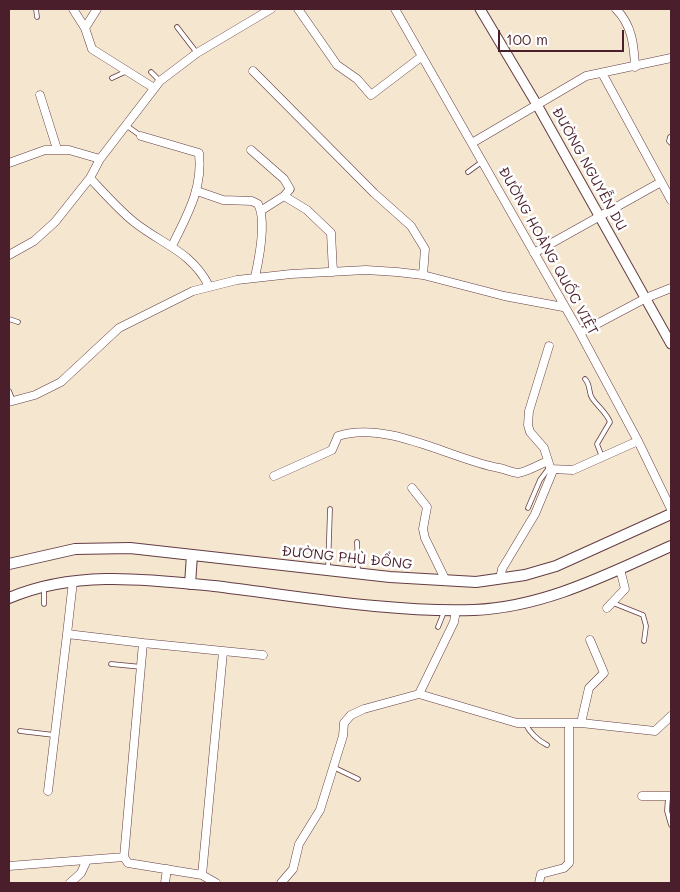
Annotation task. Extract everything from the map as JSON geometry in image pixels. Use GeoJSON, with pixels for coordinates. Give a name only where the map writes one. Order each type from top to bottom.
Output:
{"type":"FeatureCollection","features":[{"type":"Feature","properties":{"kind":"main road","name":"ĐƯỜNG PHÙ ĐỔNG"},"geometry":{"type":"LineString","coordinates":[[9,564],[42,555],[101,547],[192,554],[446,582],[476,582],[500,579],[556,566],[671,514]]}},
{"type":"Feature","properties":{"kind":"main road"},"geometry":{"type":"LineString","coordinates":[[9,598],[44,586],[73,581],[127,578],[387,606],[445,610],[487,609],[530,602],[563,592],[671,546]]}},
{"type":"Feature","properties":{"kind":"main road"},"geometry":{"type":"LineString","coordinates":[[190,584],[192,554]]}},
{"type":"Feature","properties":{"kind":"street"},"geometry":{"type":"LineString","coordinates":[[73,9],[85,28],[92,49],[154,88]]}},
{"type":"Feature","properties":{"kind":"street"},"geometry":{"type":"LineString","coordinates":[[85,28],[96,9]]}},
{"type":"Feature","properties":{"kind":"street"},"geometry":{"type":"LineString","coordinates":[[9,255],[27,246],[48,229],[90,178],[100,160],[160,81],[197,53],[271,9]]}},
{"type":"Feature","properties":{"kind":"street"},"geometry":{"type":"LineString","coordinates":[[298,9],[337,65],[357,79],[371,95],[421,56]]}},
{"type":"Feature","properties":{"kind":"street","name":"ĐƯỜNG NGUYỄN DU"},"geometry":{"type":"LineString","coordinates":[[480,9],[536,103],[671,344]]}},
{"type":"Feature","properties":{"kind":"street"},"geometry":{"type":"LineString","coordinates":[[616,9],[628,24],[634,48],[635,67]]}},
{"type":"Feature","properties":{"kind":"street","name":"ĐƯỜNG HOÀNG QUỐC VIỆT"},"geometry":{"type":"LineString","coordinates":[[397,10],[421,56],[483,161],[563,307],[580,334],[638,441],[671,509]]}},
{"type":"Feature","properties":{"kind":"street"},"geometry":{"type":"LineString","coordinates":[[472,143],[536,103],[586,76],[671,58]]}},
{"type":"Feature","properties":{"kind":"street"},"geometry":{"type":"LineString","coordinates":[[253,71],[374,193],[411,226],[425,248],[422,276]]}},
{"type":"Feature","properties":{"kind":"street"},"geometry":{"type":"LineString","coordinates":[[602,73],[671,200]]}},
{"type":"Feature","properties":{"kind":"street"},"geometry":{"type":"LineString","coordinates":[[40,96],[57,149]]}},
{"type":"Feature","properties":{"kind":"street"},"geometry":{"type":"LineString","coordinates":[[141,136],[199,153],[200,177],[197,191],[172,246]]}},
{"type":"Feature","properties":{"kind":"street"},"geometry":{"type":"LineString","coordinates":[[9,163],[31,156],[39,151],[57,149],[69,150],[100,160]]}},
{"type":"Feature","properties":{"kind":"street"},"geometry":{"type":"LineString","coordinates":[[251,150],[289,186],[290,190],[262,210]]}},
{"type":"Feature","properties":{"kind":"street"},"geometry":{"type":"LineString","coordinates":[[90,178],[135,223],[188,256],[202,271],[209,286]]}},
{"type":"Feature","properties":{"kind":"street"},"geometry":{"type":"LineString","coordinates":[[534,253],[661,182]]}},
{"type":"Feature","properties":{"kind":"street"},"geometry":{"type":"LineString","coordinates":[[197,191],[223,200],[252,201],[258,204],[262,210],[260,253],[255,278]]}},
{"type":"Feature","properties":{"kind":"street"},"geometry":{"type":"LineString","coordinates":[[284,196],[307,210],[331,233],[333,272]]}},
{"type":"Feature","properties":{"kind":"street"},"geometry":{"type":"LineString","coordinates":[[11,401],[35,395],[61,382],[119,328],[175,299],[209,286],[255,278],[366,270],[422,276],[504,296],[563,307]]}},
{"type":"Feature","properties":{"kind":"street"},"geometry":{"type":"LineString","coordinates":[[580,334],[646,298],[671,288]]}},
{"type":"Feature","properties":{"kind":"street"},"geometry":{"type":"LineString","coordinates":[[500,579],[502,569],[535,514],[549,466],[544,448],[530,432],[528,425],[529,411],[550,346]]}},
{"type":"Feature","properties":{"kind":"street"},"geometry":{"type":"LineString","coordinates":[[274,476],[332,450],[338,436],[346,433],[373,433],[405,439],[476,464],[515,473],[549,466],[573,470],[638,441]]}},
{"type":"Feature","properties":{"kind":"street"},"geometry":{"type":"LineString","coordinates":[[412,488],[427,507],[423,529],[425,538],[446,582]]}},
{"type":"Feature","properties":{"kind":"street"},"geometry":{"type":"LineString","coordinates":[[610,605],[625,589],[620,569]]}},
{"type":"Feature","properties":{"kind":"street"},"geometry":{"type":"LineString","coordinates":[[48,791],[73,581]]}},
{"type":"Feature","properties":{"kind":"street"},"geometry":{"type":"LineString","coordinates":[[419,694],[454,622],[456,610]]}},
{"type":"Feature","properties":{"kind":"street"},"geometry":{"type":"LineString","coordinates":[[67,634],[263,655]]}},
{"type":"Feature","properties":{"kind":"street"},"geometry":{"type":"LineString","coordinates":[[582,723],[589,688],[604,673],[590,640]]}},
{"type":"Feature","properties":{"kind":"street"},"geometry":{"type":"LineString","coordinates":[[143,643],[124,857],[128,863],[202,875],[216,883]]}},
{"type":"Feature","properties":{"kind":"street"},"geometry":{"type":"LineString","coordinates":[[202,875],[223,652]]}},
{"type":"Feature","properties":{"kind":"street"},"geometry":{"type":"LineString","coordinates":[[281,883],[293,869],[299,844],[320,810],[344,723],[351,714],[393,699],[419,694],[525,723],[582,723],[655,731],[671,716]]}},
{"type":"Feature","properties":{"kind":"street"},"geometry":{"type":"LineString","coordinates":[[539,883],[542,874],[564,868],[569,863],[569,724]]}},
{"type":"Feature","properties":{"kind":"street"},"geometry":{"type":"LineString","coordinates":[[642,796],[670,796]]}},
{"type":"Feature","properties":{"kind":"street"},"geometry":{"type":"LineString","coordinates":[[9,866],[124,857]]}},
{"type":"Feature","properties":{"kind":"street"},"geometry":{"type":"LineString","coordinates":[[70,883],[81,872],[87,860]]}},
{"type":"Feature","properties":{"kind":"street"},"geometry":{"type":"LineString","coordinates":[[165,883],[167,869]]}},
{"type":"Feature","properties":{"kind":"lane"},"geometry":{"type":"LineString","coordinates":[[36,9],[37,17]]}},
{"type":"Feature","properties":{"kind":"lane"},"geometry":{"type":"LineString","coordinates":[[177,28],[197,53]]}},
{"type":"Feature","properties":{"kind":"lane"},"geometry":{"type":"LineString","coordinates":[[112,78],[127,71]]}},
{"type":"Feature","properties":{"kind":"lane"},"geometry":{"type":"LineString","coordinates":[[151,72],[160,81]]}},
{"type":"Feature","properties":{"kind":"lane"},"geometry":{"type":"LineString","coordinates":[[127,126],[141,136]]}},
{"type":"Feature","properties":{"kind":"lane"},"geometry":{"type":"LineString","coordinates":[[670,137],[669,141],[671,143]]}},
{"type":"Feature","properties":{"kind":"lane"},"geometry":{"type":"LineString","coordinates":[[468,172],[483,161]]}},
{"type":"Feature","properties":{"kind":"lane"},"geometry":{"type":"LineString","coordinates":[[9,319],[18,322]]}},
{"type":"Feature","properties":{"kind":"lane"},"geometry":{"type":"LineString","coordinates":[[585,379],[588,382],[590,396],[606,414],[610,422],[597,444],[602,457]]}},
{"type":"Feature","properties":{"kind":"lane"},"geometry":{"type":"LineString","coordinates":[[9,392],[11,401]]}},
{"type":"Feature","properties":{"kind":"lane"},"geometry":{"type":"LineString","coordinates":[[528,508],[540,480],[549,466]]}},
{"type":"Feature","properties":{"kind":"lane"},"geometry":{"type":"LineString","coordinates":[[328,569],[330,509]]}},
{"type":"Feature","properties":{"kind":"lane"},"geometry":{"type":"LineString","coordinates":[[358,542],[358,573]]}},
{"type":"Feature","properties":{"kind":"lane"},"geometry":{"type":"LineString","coordinates":[[44,586],[44,604]]}},
{"type":"Feature","properties":{"kind":"lane"},"geometry":{"type":"LineString","coordinates":[[610,605],[643,615],[646,626],[644,641]]}},
{"type":"Feature","properties":{"kind":"lane"},"geometry":{"type":"LineString","coordinates":[[438,627],[445,610]]}},
{"type":"Feature","properties":{"kind":"lane"},"geometry":{"type":"LineString","coordinates":[[111,664],[142,668]]}},
{"type":"Feature","properties":{"kind":"lane"},"geometry":{"type":"LineString","coordinates":[[525,723],[529,732],[547,745]]}},
{"type":"Feature","properties":{"kind":"lane"},"geometry":{"type":"LineString","coordinates":[[20,731],[54,735]]}},
{"type":"Feature","properties":{"kind":"lane"},"geometry":{"type":"LineString","coordinates":[[333,767],[358,779]]}},
{"type":"Feature","properties":{"kind":"lane"},"geometry":{"type":"LineString","coordinates":[[670,796],[667,811],[671,825]]}}]}
